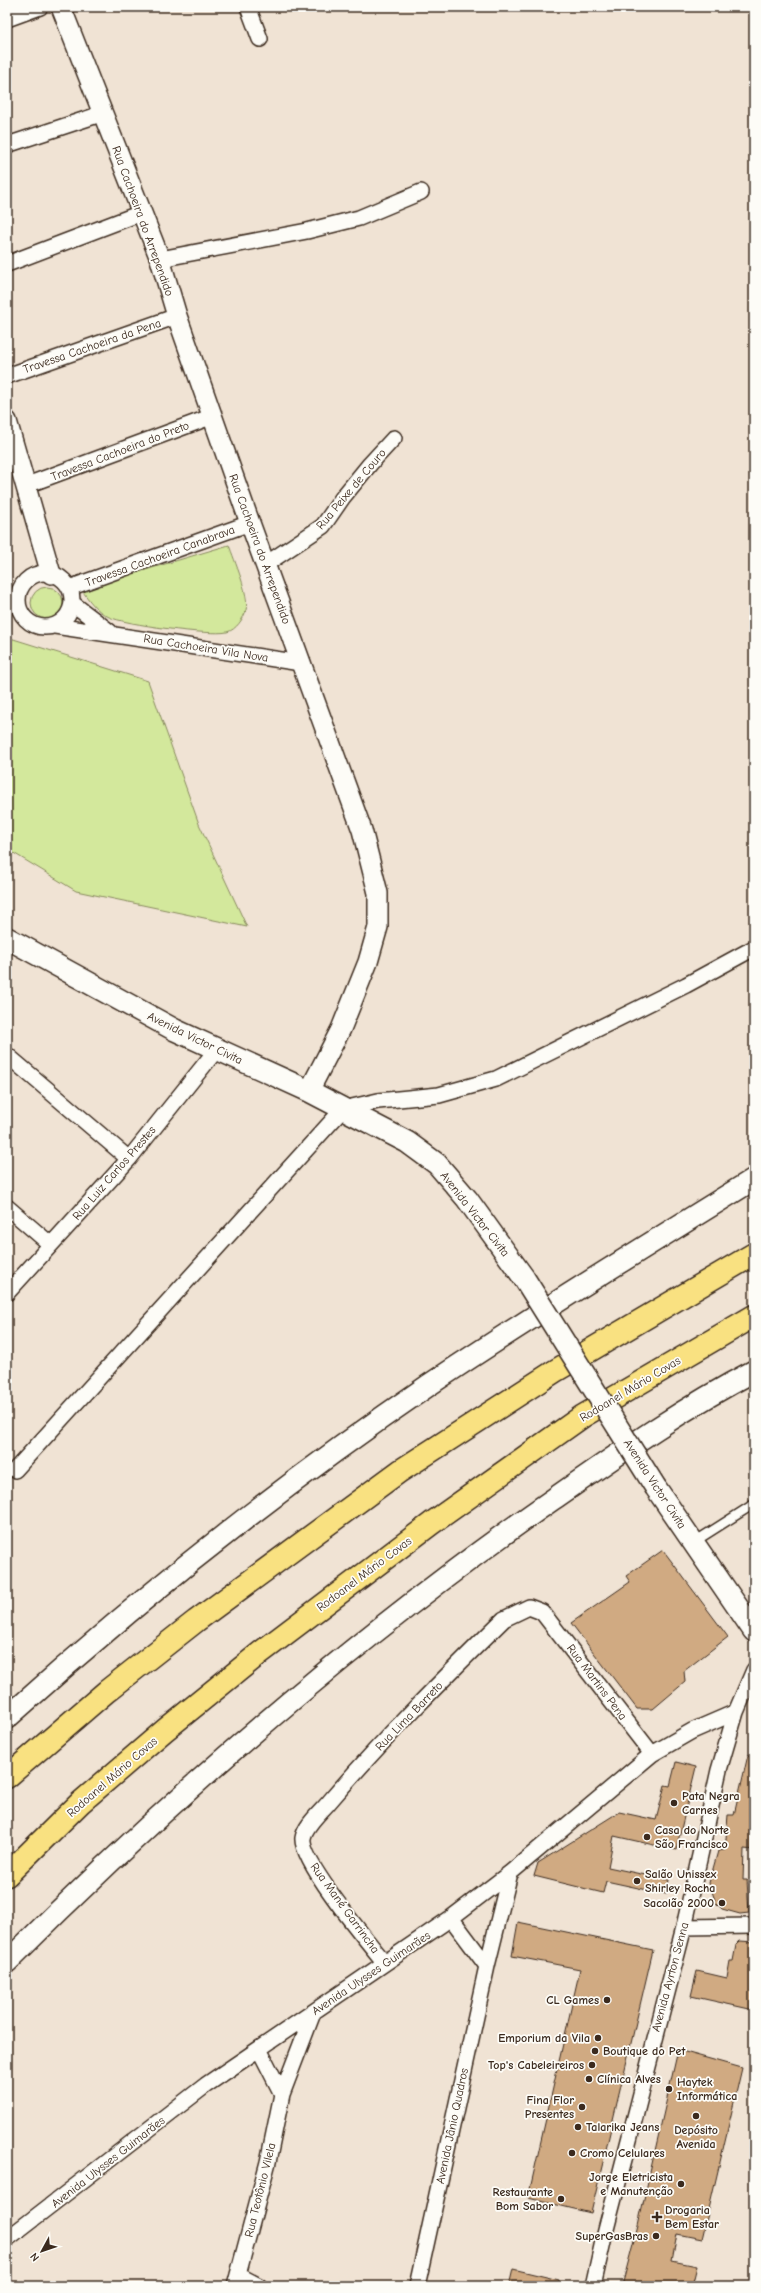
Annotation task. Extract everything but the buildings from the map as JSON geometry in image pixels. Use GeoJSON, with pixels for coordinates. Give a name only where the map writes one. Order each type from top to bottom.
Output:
{"type":"FeatureCollection","features":[{"type":"Feature","properties":{"kind":"highway"},"geometry":{"type":"LineString","coordinates":[[7,1777],[107,1691],[196,1621],[400,1471],[555,1371],[754,1254]]}},
{"type":"Feature","properties":{"kind":"highway","name":"Rodoanel Mário Covas"},"geometry":{"type":"LineString","coordinates":[[7,1875],[80,1803],[165,1730],[260,1653],[432,1523],[584,1416],[754,1316]]}},
{"type":"Feature","properties":{"kind":"main road","name":"Avenida Victor Civita"},"geometry":{"type":"LineString","coordinates":[[7,938],[175,1030],[308,1091],[407,1142],[436,1164],[468,1200],[524,1278],[656,1488],[754,1630]]}},
{"type":"Feature","properties":{"kind":"main road"},"geometry":{"type":"LineString","coordinates":[[7,1718],[116,1622],[187,1565],[342,1447],[514,1329],[754,1179]]}},
{"type":"Feature","properties":{"kind":"main road"},"geometry":{"type":"LineString","coordinates":[[7,1962],[138,1835],[302,1690],[477,1552],[666,1421],[754,1371]]}},
{"type":"Feature","properties":{"kind":"street"},"geometry":{"type":"LineString","coordinates":[[7,19],[40,7]]}},
{"type":"Feature","properties":{"kind":"street","name":"Rua Cachoeira do Arrependido"},"geometry":{"type":"LineString","coordinates":[[60,7],[104,114],[140,213],[160,259],[177,316],[250,523],[362,830],[378,893],[378,927],[368,962],[341,1029],[308,1091]]}},
{"type":"Feature","properties":{"kind":"street"},"geometry":{"type":"LineString","coordinates":[[248,7],[260,39]]}},
{"type":"Feature","properties":{"kind":"street"},"geometry":{"type":"LineString","coordinates":[[7,145],[104,114]]}},
{"type":"Feature","properties":{"kind":"street"},"geometry":{"type":"LineString","coordinates":[[160,259],[306,231],[359,218],[421,192]]}},
{"type":"Feature","properties":{"kind":"street"},"geometry":{"type":"LineString","coordinates":[[7,264],[140,213]]}},
{"type":"Feature","properties":{"kind":"street","name":"Travessa Cachoeira da Pena"},"geometry":{"type":"LineString","coordinates":[[7,376],[177,316]]}},
{"type":"Feature","properties":{"kind":"street","name":"Travessa Cachoeira do Preto"},"geometry":{"type":"LineString","coordinates":[[27,485],[213,416]]}},
{"type":"Feature","properties":{"kind":"street"},"geometry":{"type":"LineString","coordinates":[[7,422],[27,485],[51,574]]}},
{"type":"Feature","properties":{"kind":"street","name":"Rua Peixe de Couro"},"geometry":{"type":"LineString","coordinates":[[266,564],[323,526],[352,486],[394,438]]}},
{"type":"Feature","properties":{"kind":"street","name":"Travessa Cachoeira Canabrava"},"geometry":{"type":"LineString","coordinates":[[70,588],[250,523]]}},
{"type":"Feature","properties":{"kind":"street"},"geometry":{"type":"LineString","coordinates":[[40,574],[51,574],[62,579],[70,588],[72,603],[67,616],[55,626],[39,627],[25,619],[20,612],[13,594],[30,577],[40,574]]}},
{"type":"Feature","properties":{"kind":"street","name":"Rua Cachoeira Vila Nova"},"geometry":{"type":"LineString","coordinates":[[72,603],[110,633]]}},
{"type":"Feature","properties":{"kind":"street","name":"Rua Cachoeira Vila Nova"},"geometry":{"type":"LineString","coordinates":[[55,626],[110,633],[301,663]]}},
{"type":"Feature","properties":{"kind":"street"},"geometry":{"type":"LineString","coordinates":[[15,1470],[343,1109],[378,1101],[439,1095],[496,1079],[686,985],[754,948]]}},
{"type":"Feature","properties":{"kind":"street","name":"Rua Luiz Carlos Prestes"},"geometry":{"type":"LineString","coordinates":[[7,1293],[129,1159],[216,1049]]}},
{"type":"Feature","properties":{"kind":"street"},"geometry":{"type":"LineString","coordinates":[[7,1055],[129,1159]]}},
{"type":"Feature","properties":{"kind":"street"},"geometry":{"type":"LineString","coordinates":[[7,1207],[50,1244]]}},
{"type":"Feature","properties":{"kind":"street","name":"Rua Lima Barreto"},"geometry":{"type":"LineString","coordinates":[[305,1853],[303,1838],[309,1826],[347,1781],[466,1657],[504,1619],[529,1607],[542,1612]]}},
{"type":"Feature","properties":{"kind":"street","name":"Rua Martins Pena"},"geometry":{"type":"LineString","coordinates":[[542,1612],[652,1754]]}},
{"type":"Feature","properties":{"kind":"street","name":"Avenida Ayrton Senna"},"geometry":{"type":"LineString","coordinates":[[593,2286],[604,2237],[684,1927],[720,1770],[736,1712],[754,1670]]}},
{"type":"Feature","properties":{"kind":"street","name":"Avenida Ulysses Guimarães"},"geometry":{"type":"LineString","coordinates":[[7,2239],[206,2085],[260,2051],[451,1918],[510,1873],[652,1754],[692,1731],[736,1712]]}},
{"type":"Feature","properties":{"kind":"street","name":"Rua Mané Garrincha"},"geometry":{"type":"LineString","coordinates":[[305,1853],[328,1889],[385,1963]]}},
{"type":"Feature","properties":{"kind":"street","name":"Avenida Jânio Quadros"},"geometry":{"type":"LineString","coordinates":[[417,2286],[487,1966],[510,1873]]}},
{"type":"Feature","properties":{"kind":"street"},"geometry":{"type":"LineString","coordinates":[[451,1918],[487,1966]]}},
{"type":"Feature","properties":{"kind":"street"},"geometry":{"type":"LineString","coordinates":[[684,1927],[754,1926]]}},
{"type":"Feature","properties":{"kind":"street","name":"Rua Teotônio Vilela"},"geometry":{"type":"LineString","coordinates":[[236,2280],[268,2162],[282,2094],[313,2013]]}},
{"type":"Feature","properties":{"kind":"street"},"geometry":{"type":"LineString","coordinates":[[260,2051],[282,2094]]}},
{"type":"Feature","properties":{"kind":"street"},"geometry":{"type":"LineString","coordinates":[[236,2280],[259,2286]]}},
{"type":"Feature","properties":{"kind":"lane"},"geometry":{"type":"LineString","coordinates":[[694,1543],[754,1504]]}},
{"type":"Feature","properties":{"kind":"green space"},"geometry":{"type":"Polygon","coordinates":[[[229,545],[244,587],[247,604],[241,620],[233,629],[227,632],[218,633],[186,631],[118,620],[100,612],[81,589],[229,545]]]}},
{"type":"Feature","properties":{"kind":"green space"},"geometry":{"type":"Polygon","coordinates":[[[44,587],[50,587],[60,594],[63,603],[62,609],[56,616],[50,619],[44,619],[34,612],[31,606],[31,600],[38,590],[44,587]]]}},
{"type":"Feature","properties":{"kind":"green space"},"geometry":{"type":"Polygon","coordinates":[[[7,637],[148,681],[199,824],[247,927],[76,891],[7,849],[7,637]]]}},
{"type":"Feature","properties":{"kind":"place","name":"Pata Negra Carnes"},"geometry":{"type":"Point","coordinates":[674,1803]}},
{"type":"Feature","properties":{"kind":"place","name":"Casa do Norte São Francisco"},"geometry":{"type":"Point","coordinates":[647,1837]}},
{"type":"Feature","properties":{"kind":"place","name":"Salão Unissex Shirley Rocha"},"geometry":{"type":"Point","coordinates":[637,1881]}},
{"type":"Feature","properties":{"kind":"place","name":"Sacolão 2000"},"geometry":{"type":"Point","coordinates":[722,1903]}},
{"type":"Feature","properties":{"kind":"place","name":"CL Games"},"geometry":{"type":"Point","coordinates":[607,2000]}},
{"type":"Feature","properties":{"kind":"place","name":"Emporium da Vila"},"geometry":{"type":"Point","coordinates":[598,2038]}},
{"type":"Feature","properties":{"kind":"place","name":"Boutique do Pet"},"geometry":{"type":"Point","coordinates":[595,2051]}},
{"type":"Feature","properties":{"kind":"place","name":"Top's Cabeleireiros"},"geometry":{"type":"Point","coordinates":[592,2065]}},
{"type":"Feature","properties":{"kind":"place","name":"Clínica Alves"},"geometry":{"type":"Point","coordinates":[589,2079]}},
{"type":"Feature","properties":{"kind":"place","name":"Haytek Informática"},"geometry":{"type":"Point","coordinates":[669,2089]}},
{"type":"Feature","properties":{"kind":"place","name":"Fina Flor Presentes"},"geometry":{"type":"Point","coordinates":[582,2107]}},
{"type":"Feature","properties":{"kind":"place","name":"Depósito Avenida"},"geometry":{"type":"Point","coordinates":[696,2116]}},
{"type":"Feature","properties":{"kind":"place","name":"Talarika Jeans"},"geometry":{"type":"Point","coordinates":[578,2127]}},
{"type":"Feature","properties":{"kind":"place","name":"Cromo Celulares"},"geometry":{"type":"Point","coordinates":[572,2153]}},
{"type":"Feature","properties":{"kind":"place","name":"Jorge Eletricista e Manutenção"},"geometry":{"type":"Point","coordinates":[681,2184]}},
{"type":"Feature","properties":{"kind":"place","name":"Restaurante Bom Sabor"},"geometry":{"type":"Point","coordinates":[561,2199]}},
{"type":"Feature","properties":{"kind":"place","name":"Drogaria Bem Estar"},"geometry":{"type":"Point","coordinates":[657,2217]}},
{"type":"Feature","properties":{"kind":"place","name":"SuperGasBras"},"geometry":{"type":"Point","coordinates":[656,2236]}}]}
